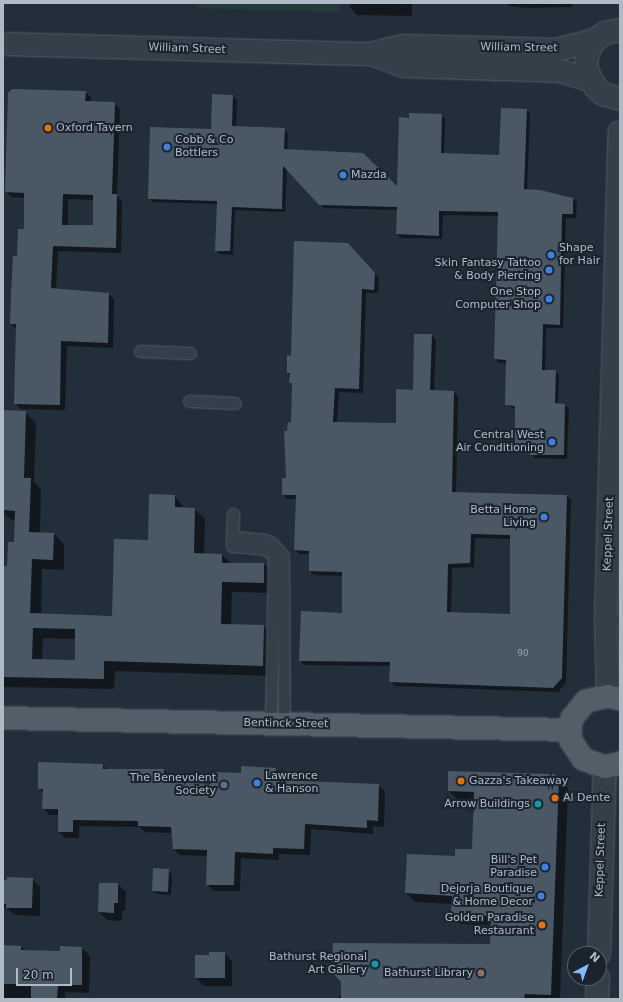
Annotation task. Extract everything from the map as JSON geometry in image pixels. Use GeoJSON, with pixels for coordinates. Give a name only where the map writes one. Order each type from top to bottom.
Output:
{"type":"FeatureCollection","features":[{"type":"Feature","properties":{"kind":"main road"},"geometry":{"type":"LineString","coordinates":[[612,765],[584,759],[571,741],[570,730],[572,718],[586,701],[614,697]]}},
{"type":"Feature","properties":{"kind":"main road","name":"Bentinck Street"},"geometry":{"type":"LineString","coordinates":[[3,718],[570,730]]}},
{"type":"Feature","properties":{"kind":"street","name":"William Street"},"geometry":{"type":"LineString","coordinates":[[3,44],[371,54],[404,46],[556,50],[596,40],[605,33],[620,30]]}},
{"type":"Feature","properties":{"kind":"street"},"geometry":{"type":"LineString","coordinates":[[590,80],[586,62],[589,50],[596,40]]}},
{"type":"Feature","properties":{"kind":"street","name":"William Street"},"geometry":{"type":"LineString","coordinates":[[371,54],[404,66],[560,71],[590,80],[603,94],[620,99]]}},
{"type":"Feature","properties":{"kind":"street","name":"Keppel Street"},"geometry":{"type":"LineString","coordinates":[[614,697],[613,619],[620,132]]}},
{"type":"Feature","properties":{"kind":"street","name":"Keppel Street"},"geometry":{"type":"LineString","coordinates":[[600,946],[612,765]]}},
{"type":"Feature","properties":{"kind":"street"},"geometry":{"type":"LineString","coordinates":[[597,999],[598,986]]}},
{"type":"Feature","properties":{"kind":"lane"},"geometry":{"type":"LineString","coordinates":[[140,351],[190,353]]}},
{"type":"Feature","properties":{"kind":"lane"},"geometry":{"type":"LineString","coordinates":[[189,401],[235,403]]}},
{"type":"Feature","properties":{"kind":"lane"},"geometry":{"type":"LineString","coordinates":[[233,514],[232,537],[264,540],[272,543],[283,556],[278,724]]}},
{"type":"Feature","properties":{"kind":"green space"},"geometry":{"type":"Polygon","coordinates":[[[198,3],[339,3],[339,12],[197,8],[198,3]]]}},
{"type":"Feature","properties":{"kind":"building"},"geometry":{"type":"Polygon","coordinates":[[[12,89],[86,91],[85,101],[115,102],[112,194],[117,194],[116,248],[53,246],[51,288],[109,293],[108,343],[61,341],[60,405],[14,404],[16,324],[10,324],[11,293],[13,256],[17,256],[18,229],[24,229],[24,193],[5,192],[8,93],[12,89]],[[63,194],[62,225],[93,225],[93,195],[63,194]]]}},
{"type":"Feature","properties":{"kind":"building"},"geometry":{"type":"Polygon","coordinates":[[[212,94],[233,95],[232,126],[285,128],[284,149],[363,153],[397,186],[399,117],[409,118],[409,113],[442,114],[441,153],[499,155],[501,108],[527,109],[524,189],[540,190],[573,198],[573,214],[562,214],[560,325],[543,324],[542,370],[556,370],[555,403],[565,404],[564,455],[530,455],[530,446],[515,445],[515,406],[505,405],[506,360],[494,359],[498,212],[439,211],[439,236],[396,234],[397,207],[319,205],[283,166],[282,209],[232,207],[230,251],[215,251],[217,201],[148,199],[150,127],[211,129],[212,94]]]}},
{"type":"Feature","properties":{"kind":"building"},"geometry":{"type":"Polygon","coordinates":[[[294,241],[348,243],[375,273],[374,290],[362,289],[359,389],[335,388],[333,422],[396,423],[396,389],[413,390],[414,334],[432,334],[430,390],[454,391],[452,492],[567,495],[562,678],[553,688],[389,682],[390,662],[299,661],[301,611],[342,613],[342,572],[309,571],[309,551],[294,550],[296,495],[282,495],[282,478],[286,478],[284,431],[287,431],[288,422],[291,422],[292,383],[289,383],[290,373],[287,373],[287,355],[291,356],[294,241]],[[471,534],[470,563],[448,564],[447,612],[510,614],[510,535],[471,534]]]}},
{"type":"Feature","properties":{"kind":"building"},"geometry":{"type":"Polygon","coordinates":[[[3,410],[26,411],[24,478],[31,478],[29,532],[54,533],[53,560],[32,559],[30,613],[112,616],[114,539],[148,540],[149,494],[175,495],[175,507],[195,508],[194,553],[222,554],[222,563],[264,563],[264,583],[222,582],[221,624],[264,625],[263,666],[104,661],[104,679],[3,677],[3,566],[7,566],[8,542],[14,542],[15,511],[3,510],[3,410]],[[33,628],[32,659],[75,660],[75,629],[33,628]]]}},
{"type":"Feature","properties":{"kind":"building"},"geometry":{"type":"Polygon","coordinates":[[[38,762],[103,764],[103,769],[164,769],[164,782],[211,784],[212,772],[241,773],[241,766],[276,768],[275,780],[379,784],[378,821],[367,820],[367,828],[305,824],[304,849],[273,848],[273,854],[235,852],[234,885],[206,885],[207,850],[173,849],[171,827],[138,826],[138,821],[73,820],[73,832],[58,832],[58,809],[42,809],[43,789],[38,789],[38,762]]]}},
{"type":"Feature","properties":{"kind":"building"},"geometry":{"type":"Polygon","coordinates":[[[448,771],[554,774],[559,778],[551,995],[525,994],[524,999],[341,999],[341,982],[332,972],[333,943],[490,944],[491,916],[451,915],[452,896],[405,893],[407,854],[455,856],[455,849],[472,849],[474,792],[448,791],[448,771]]]}},
{"type":"Feature","properties":{"kind":"building"},"geometry":{"type":"Polygon","coordinates":[[[153,868],[169,869],[168,892],[152,891],[153,868]]]}},
{"type":"Feature","properties":{"kind":"building"},"geometry":{"type":"Polygon","coordinates":[[[7,877],[33,878],[32,908],[6,908],[6,904],[3,904],[3,880],[7,880],[7,877]]]}},
{"type":"Feature","properties":{"kind":"building"},"geometry":{"type":"Polygon","coordinates":[[[99,883],[118,883],[118,903],[114,903],[114,913],[98,912],[99,883]]]}},
{"type":"Feature","properties":{"kind":"building"},"geometry":{"type":"Polygon","coordinates":[[[3,945],[21,946],[21,950],[60,951],[60,946],[82,947],[82,985],[58,985],[57,999],[31,999],[31,984],[3,984],[3,945]]]}},
{"type":"Feature","properties":{"kind":"building"},"geometry":{"type":"Polygon","coordinates":[[[209,952],[225,952],[225,978],[195,978],[195,955],[209,955],[209,952]]]}},
{"type":"Feature","properties":{"kind":"place","name":"Oxford Tavern"},"geometry":{"type":"Point","coordinates":[48,128]}},
{"type":"Feature","properties":{"kind":"place","name":"Cobb & Co Bottlers"},"geometry":{"type":"Point","coordinates":[167,147]}},
{"type":"Feature","properties":{"kind":"place","name":"Mazda"},"geometry":{"type":"Point","coordinates":[343,175]}},
{"type":"Feature","properties":{"kind":"place","name":"Shape for Hair"},"geometry":{"type":"Point","coordinates":[551,255]}},
{"type":"Feature","properties":{"kind":"place","name":"Skin Fantasy Tattoo & Body Piercing"},"geometry":{"type":"Point","coordinates":[549,270]}},
{"type":"Feature","properties":{"kind":"place","name":"One Stop Computer Shop"},"geometry":{"type":"Point","coordinates":[549,299]}},
{"type":"Feature","properties":{"kind":"place","name":"Central West Air Conditioning"},"geometry":{"type":"Point","coordinates":[552,442]}},
{"type":"Feature","properties":{"kind":"place","name":"Betta Home Living"},"geometry":{"type":"Point","coordinates":[544,517]}},
{"type":"Feature","properties":{"kind":"place","name":"Gazza's Takeaway"},"geometry":{"type":"Point","coordinates":[461,781]}},
{"type":"Feature","properties":{"kind":"place","name":"Lawrence & Hanson"},"geometry":{"type":"Point","coordinates":[257,783]}},
{"type":"Feature","properties":{"kind":"place","name":"The Benevolent Society"},"geometry":{"type":"Point","coordinates":[224,785]}},
{"type":"Feature","properties":{"kind":"place","name":"Al Dente"},"geometry":{"type":"Point","coordinates":[555,798]}},
{"type":"Feature","properties":{"kind":"place","name":"Arrow Buildings"},"geometry":{"type":"Point","coordinates":[538,804]}},
{"type":"Feature","properties":{"kind":"place","name":"Bill's Pet Paradise"},"geometry":{"type":"Point","coordinates":[545,867]}},
{"type":"Feature","properties":{"kind":"place","name":"Dejorja Boutique & Home Decor"},"geometry":{"type":"Point","coordinates":[541,896]}},
{"type":"Feature","properties":{"kind":"place","name":"Golden Paradise Restaurant"},"geometry":{"type":"Point","coordinates":[542,925]}},
{"type":"Feature","properties":{"kind":"place","name":"Bathurst Regional Art Gallery"},"geometry":{"type":"Point","coordinates":[375,964]}},
{"type":"Feature","properties":{"kind":"place","name":"Bathurst Library"},"geometry":{"type":"Point","coordinates":[481,973]}}]}
